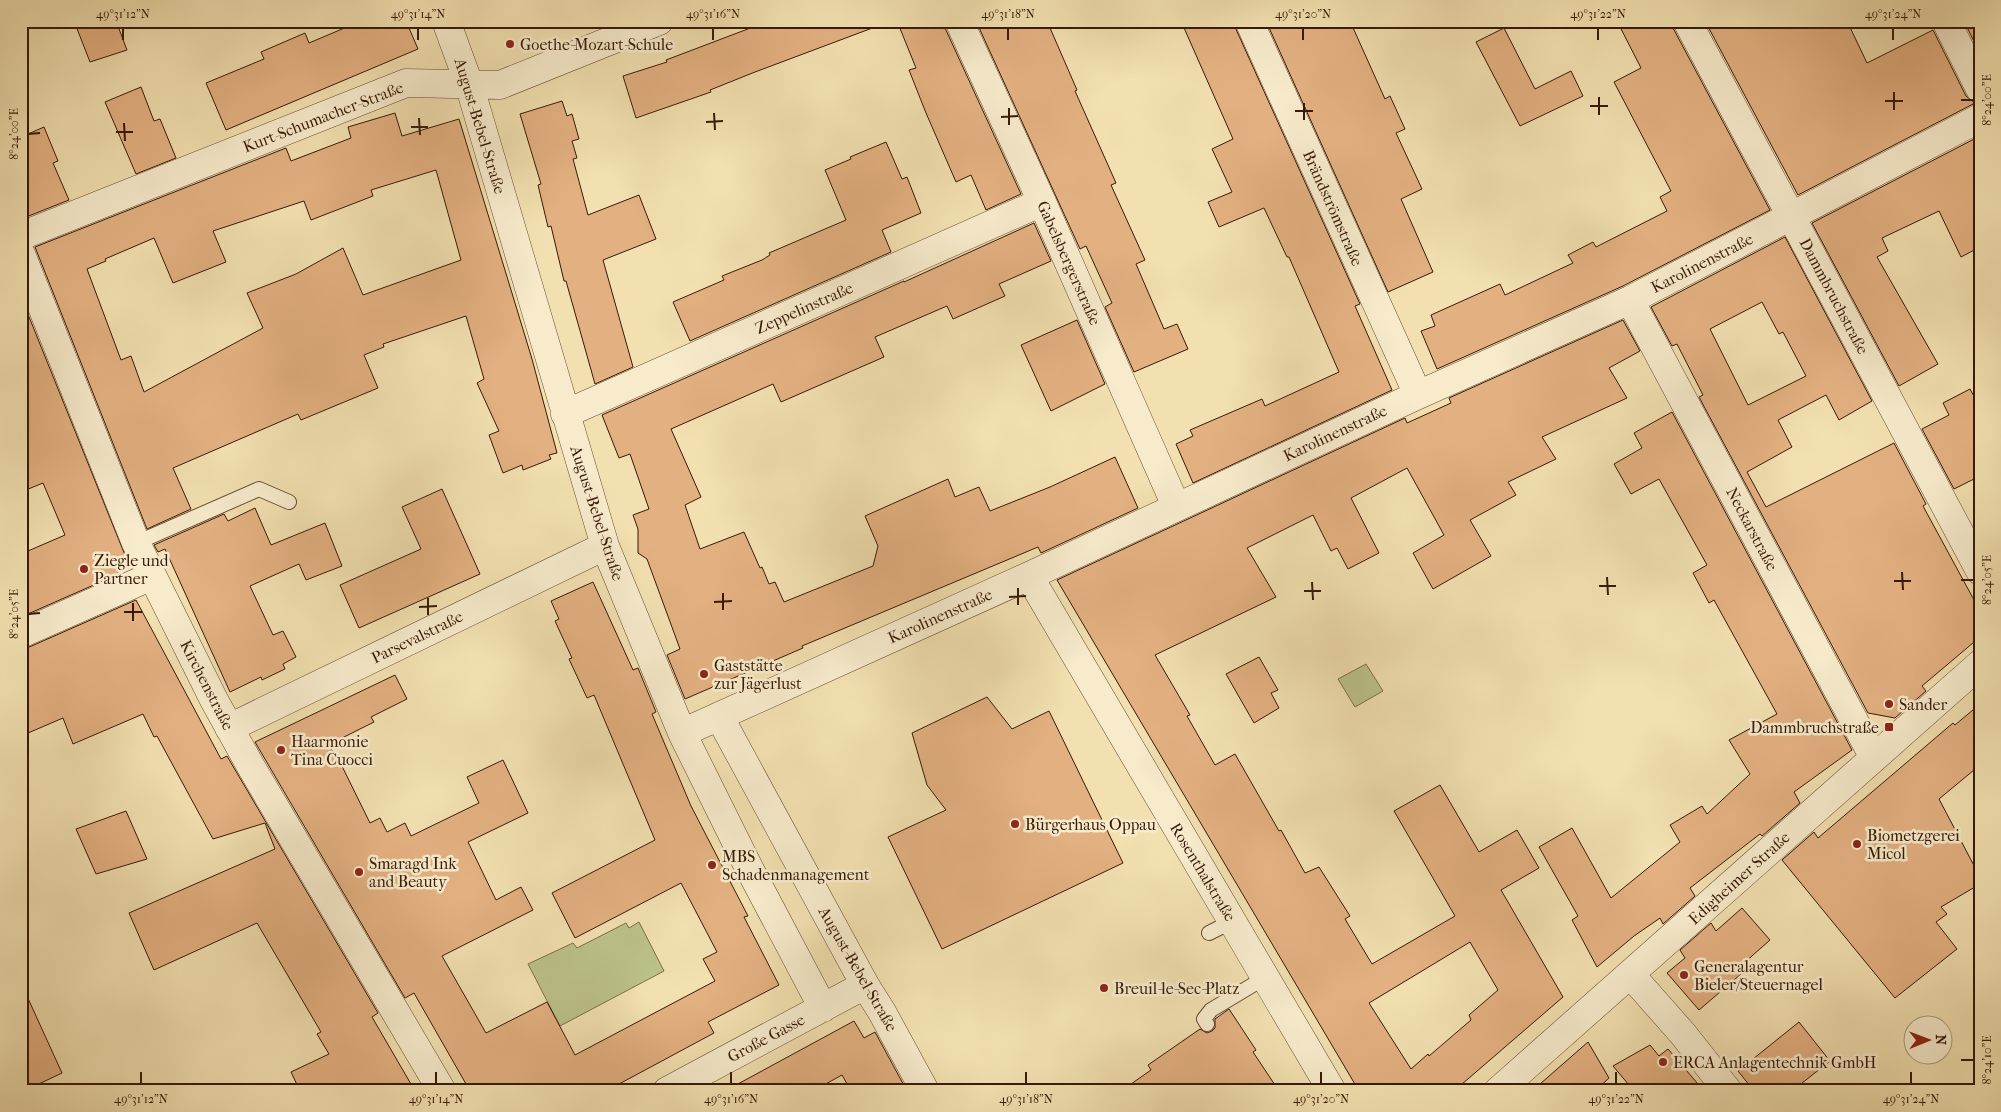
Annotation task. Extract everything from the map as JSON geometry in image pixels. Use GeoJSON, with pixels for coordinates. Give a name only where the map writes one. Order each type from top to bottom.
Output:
{"type":"FeatureCollection","features":[{"type":"Feature","properties":{"kind":"street","name":"August-Bebel-Straße"},"geometry":{"type":"LineString","coordinates":[[446,21],[469,84],[605,546],[682,733],[749,868],[823,1008]]}},
{"type":"Feature","properties":{"kind":"street","name":"Kurt-Schumacher-Straße"},"geometry":{"type":"LineString","coordinates":[[21,236],[406,83],[500,85],[659,21]]}},
{"type":"Feature","properties":{"kind":"street","name":"Gabelsbergerstraße"},"geometry":{"type":"LineString","coordinates":[[959,21],[1042,202],[1176,506]]}},
{"type":"Feature","properties":{"kind":"street","name":"Brändströmstraße"},"geometry":{"type":"LineString","coordinates":[[1249,21],[1418,395]]}},
{"type":"Feature","properties":{"kind":"street","name":"Dammbruchstraße"},"geometry":{"type":"LineString","coordinates":[[1687,21],[1980,571]]}},
{"type":"Feature","properties":{"kind":"street"},"geometry":{"type":"LineString","coordinates":[[1946,21],[1980,89]]}},
{"type":"Feature","properties":{"kind":"street","name":"Karolinenstraße"},"geometry":{"type":"LineString","coordinates":[[682,733],[1029,576],[1418,395],[1630,300],[1980,118]]}},
{"type":"Feature","properties":{"kind":"street","name":"Zeppelinstraße"},"geometry":{"type":"LineString","coordinates":[[566,414],[1042,202]]}},
{"type":"Feature","properties":{"kind":"street","name":"Kirchenstraße"},"geometry":{"type":"LineString","coordinates":[[21,254],[136,543],[152,576],[229,728],[442,1091]]}},
{"type":"Feature","properties":{"kind":"street","name":"Neckarstraße"},"geometry":{"type":"LineString","coordinates":[[1630,300],[1874,758]]}},
{"type":"Feature","properties":{"kind":"street","name":"Parsevalstraße"},"geometry":{"type":"LineString","coordinates":[[229,728],[605,546]]}},
{"type":"Feature","properties":{"kind":"street"},"geometry":{"type":"LineString","coordinates":[[21,634],[152,576]]}},
{"type":"Feature","properties":{"kind":"street","name":"Rosenthalstraße"},"geometry":{"type":"LineString","coordinates":[[1029,576],[1332,1091]]}},
{"type":"Feature","properties":{"kind":"street","name":"Edigheimer Straße"},"geometry":{"type":"LineString","coordinates":[[1498,1091],[1980,664]]}},
{"type":"Feature","properties":{"kind":"street","name":"August-Bebel-Straße"},"geometry":{"type":"LineString","coordinates":[[719,716],[865,985],[925,1091]]}},
{"type":"Feature","properties":{"kind":"street"},"geometry":{"type":"LineString","coordinates":[[1630,974],[1683,1034],[1728,1091]]}},
{"type":"Feature","properties":{"kind":"street","name":"Große Gasse"},"geometry":{"type":"LineString","coordinates":[[667,1091],[865,985]]}},
{"type":"Feature","properties":{"kind":"lane"},"geometry":{"type":"LineString","coordinates":[[136,543],[259,489],[289,502]]}},
{"type":"Feature","properties":{"kind":"lane"},"geometry":{"type":"LineString","coordinates":[[1208,933],[1233,921]]}},
{"type":"Feature","properties":{"kind":"lane"},"geometry":{"type":"LineString","coordinates":[[1207,1024],[1204,1019],[1212,1010],[1266,977]]}},
{"type":"Feature","properties":{"kind":"green space"},"geometry":{"type":"Polygon","coordinates":[[[1366,664],[1383,691],[1355,707],[1338,679],[1366,664]]]}},
{"type":"Feature","properties":{"kind":"green space"},"geometry":{"type":"Polygon","coordinates":[[[639,922],[664,971],[560,1026],[528,964],[573,943],[577,948],[626,923],[629,928],[639,922]]]}},
{"type":"Feature","properties":{"kind":"building"},"geometry":{"type":"Polygon","coordinates":[[[74,21],[116,21],[127,50],[90,62],[74,21]]]}},
{"type":"Feature","properties":{"kind":"building"},"geometry":{"type":"Polygon","coordinates":[[[361,21],[406,21],[418,49],[226,130],[206,83],[264,59],[261,52],[305,33],[309,43],[361,21]]]}},
{"type":"Feature","properties":{"kind":"building"},"geometry":{"type":"Polygon","coordinates":[[[750,21],[883,21],[883,24],[755,72],[710,90],[711,92],[636,118],[623,76],[667,62],[666,60],[753,27],[750,21]]]}},
{"type":"Feature","properties":{"kind":"building"},"geometry":{"type":"Polygon","coordinates":[[[897,21],[944,21],[945,28],[1021,194],[986,210],[971,175],[956,182],[909,70],[916,68],[897,21]]]}},
{"type":"Feature","properties":{"kind":"building"},"geometry":{"type":"Polygon","coordinates":[[[976,21],[1047,21],[1077,90],[1075,91],[1116,183],[1111,185],[1145,260],[1136,264],[1164,329],[1177,324],[1188,349],[1134,372],[1105,307],[1112,303],[1086,246],[1080,249],[976,21]]]}},
{"type":"Feature","properties":{"kind":"building"},"geometry":{"type":"Polygon","coordinates":[[[1181,21],[1234,21],[1235,27],[1360,304],[1355,306],[1392,390],[1193,483],[1176,444],[1193,436],[1190,430],[1262,399],[1265,406],[1339,372],[1289,257],[1287,257],[1264,208],[1219,227],[1208,202],[1232,192],[1212,149],[1233,139],[1181,21]]]}},
{"type":"Feature","properties":{"kind":"building"},"geometry":{"type":"Polygon","coordinates":[[[1266,21],[1350,21],[1385,99],[1390,96],[1405,129],[1396,133],[1422,189],[1401,199],[1433,272],[1388,292],[1266,21]]]}},
{"type":"Feature","properties":{"kind":"building"},"geometry":{"type":"Polygon","coordinates":[[[1617,21],[1672,21],[1673,28],[1770,210],[1623,286],[1437,369],[1421,331],[1435,326],[1431,315],[1500,284],[1505,295],[1573,263],[1568,255],[1593,242],[1596,247],[1667,211],[1660,197],[1671,191],[1614,82],[1641,68],[1617,21]]]}},
{"type":"Feature","properties":{"kind":"building"},"geometry":{"type":"Polygon","coordinates":[[[1705,21],[1847,21],[1867,63],[1933,30],[1966,96],[1975,103],[1798,195],[1705,21]]]}},
{"type":"Feature","properties":{"kind":"building"},"geometry":{"type":"Polygon","coordinates":[[[1964,21],[1980,21],[1980,54],[1964,21]]]}},
{"type":"Feature","properties":{"kind":"building"},"geometry":{"type":"Polygon","coordinates":[[[1504,28],[1535,89],[1571,71],[1583,96],[1520,126],[1476,42],[1504,28]]]}},
{"type":"Feature","properties":{"kind":"building"},"geometry":{"type":"Polygon","coordinates":[[[141,87],[154,121],[160,119],[176,158],[136,174],[105,102],[141,87]]]}},
{"type":"Feature","properties":{"kind":"building"},"geometry":{"type":"Polygon","coordinates":[[[562,101],[567,116],[572,114],[579,139],[572,141],[577,158],[573,159],[588,215],[639,195],[656,239],[603,260],[633,367],[595,384],[566,281],[564,281],[551,226],[548,227],[538,185],[541,184],[520,114],[562,101]]]}},
{"type":"Feature","properties":{"kind":"building"},"geometry":{"type":"Polygon","coordinates":[[[395,113],[402,136],[459,119],[532,359],[557,453],[549,455],[551,459],[523,470],[522,465],[503,473],[489,435],[499,431],[477,383],[484,379],[466,316],[383,344],[384,347],[364,355],[378,388],[301,420],[298,414],[173,468],[191,509],[147,529],[35,247],[286,148],[291,161],[351,138],[348,127],[395,113]],[[436,170],[371,190],[373,196],[311,220],[304,201],[213,231],[226,262],[173,283],[154,238],[105,259],[106,261],[87,269],[121,360],[131,356],[144,392],[263,328],[247,293],[296,274],[343,248],[363,295],[461,260],[436,170]]]}},
{"type":"Feature","properties":{"kind":"building"},"geometry":{"type":"Polygon","coordinates":[[[44,127],[58,161],[53,163],[69,200],[21,219],[21,137],[44,127]]]}},
{"type":"Feature","properties":{"kind":"building"},"geometry":{"type":"Polygon","coordinates":[[[1980,136],[1980,247],[1961,257],[1939,211],[1882,238],[1888,251],[1877,257],[1938,364],[1899,386],[1812,223],[1980,136]]]}},
{"type":"Feature","properties":{"kind":"building"},"geometry":{"type":"Polygon","coordinates":[[[886,142],[902,179],[907,177],[921,213],[882,230],[891,252],[690,341],[673,302],[724,280],[722,276],[762,260],[770,255],[769,253],[846,220],[825,170],[886,142]]]}},
{"type":"Feature","properties":{"kind":"building"},"geometry":{"type":"Polygon","coordinates":[[[1034,223],[1051,261],[999,284],[1005,296],[953,319],[947,306],[875,337],[884,357],[781,402],[773,384],[671,429],[701,497],[685,505],[700,549],[744,532],[769,584],[775,582],[784,602],[873,566],[878,546],[865,516],[948,479],[955,497],[979,487],[990,511],[1050,487],[1115,457],[1138,508],[1041,553],[1038,547],[802,646],[803,648],[685,699],[667,655],[680,649],[647,559],[638,553],[638,529],[633,515],[649,509],[630,454],[619,458],[602,415],[1034,223]]]}},
{"type":"Feature","properties":{"kind":"building"},"geometry":{"type":"Polygon","coordinates":[[[1785,237],[1872,401],[1839,420],[1826,395],[1778,420],[1792,447],[1747,472],[1766,507],[1894,443],[1926,504],[1923,506],[1980,611],[1980,637],[1922,686],[1926,691],[1895,718],[1868,713],[1699,397],[1703,395],[1677,344],[1672,346],[1651,307],[1785,237]],[[1762,302],[1710,329],[1748,405],[1806,376],[1783,332],[1779,334],[1762,302]]]}},
{"type":"Feature","properties":{"kind":"building"},"geometry":{"type":"Polygon","coordinates":[[[21,297],[129,565],[119,569],[121,573],[21,617],[21,554],[65,535],[43,483],[21,492],[21,297]]]}},
{"type":"Feature","properties":{"kind":"building"},"geometry":{"type":"Polygon","coordinates":[[[1077,320],[1105,384],[1051,411],[1021,345],[1077,320]]]}},
{"type":"Feature","properties":{"kind":"building"},"geometry":{"type":"Polygon","coordinates":[[[1623,320],[1640,351],[1609,368],[1627,398],[1542,437],[1556,459],[1508,482],[1516,495],[1470,520],[1491,556],[1433,589],[1413,553],[1444,535],[1407,468],[1351,498],[1379,553],[1348,569],[1337,548],[1331,551],[1313,515],[1247,548],[1276,597],[1155,655],[1190,715],[1187,716],[1215,765],[1235,754],[1305,873],[1319,867],[1350,916],[1345,919],[1372,964],[1455,916],[1394,811],[1440,785],[1479,852],[1517,830],[1539,868],[1501,890],[1563,997],[1454,1091],[1359,1091],[1057,580],[1405,418],[1407,423],[1451,403],[1449,398],[1623,320]],[[1470,942],[1369,1003],[1411,1069],[1471,1020],[1469,1015],[1498,990],[1470,942]]]}},
{"type":"Feature","properties":{"kind":"building"},"geometry":{"type":"Polygon","coordinates":[[[1970,389],[1980,407],[1980,476],[1954,489],[1922,429],[1949,415],[1943,403],[1970,389]]]}},
{"type":"Feature","properties":{"kind":"building"},"geometry":{"type":"Polygon","coordinates":[[[1672,412],[1852,750],[1794,792],[1800,803],[1762,836],[1760,834],[1690,888],[1695,896],[1663,924],[1660,918],[1634,936],[1597,967],[1572,920],[1578,916],[1539,847],[1572,828],[1611,898],[1680,842],[1670,825],[1702,806],[1707,814],[1750,774],[1729,740],[1777,714],[1714,600],[1709,603],[1693,573],[1707,565],[1659,479],[1631,494],[1614,464],[1642,448],[1634,433],[1672,412]]]}},
{"type":"Feature","properties":{"kind":"building"},"geometry":{"type":"Polygon","coordinates":[[[442,489],[480,574],[359,628],[340,585],[421,549],[402,507],[442,489]]]}},
{"type":"Feature","properties":{"kind":"building"},"geometry":{"type":"Polygon","coordinates":[[[255,508],[271,545],[325,523],[342,566],[306,580],[299,564],[250,586],[273,635],[283,631],[296,657],[283,664],[285,669],[262,680],[261,677],[230,692],[165,549],[158,552],[154,545],[224,514],[228,521],[255,508]]]}},
{"type":"Feature","properties":{"kind":"building"},"geometry":{"type":"Polygon","coordinates":[[[593,582],[633,670],[638,668],[656,712],[652,714],[691,806],[748,916],[744,917],[779,985],[708,1022],[714,1033],[606,1091],[470,1091],[414,993],[405,998],[255,742],[395,675],[407,699],[371,717],[374,722],[328,745],[338,758],[370,823],[380,818],[387,832],[405,823],[411,836],[479,803],[467,777],[503,760],[528,813],[468,842],[496,900],[521,887],[533,910],[442,956],[486,1033],[547,1002],[575,1055],[715,981],[703,959],[717,952],[681,883],[575,938],[552,893],[655,840],[594,695],[587,698],[569,659],[572,658],[555,621],[559,619],[551,601],[593,582]]]}},
{"type":"Feature","properties":{"kind":"building"},"geometry":{"type":"Polygon","coordinates":[[[136,600],[221,759],[227,756],[378,1013],[372,1017],[415,1091],[300,1091],[291,1072],[329,1054],[317,1034],[321,1032],[257,923],[154,970],[129,913],[275,849],[265,823],[213,839],[157,736],[154,737],[143,714],[73,744],[63,718],[21,736],[21,649],[136,600]]]}},
{"type":"Feature","properties":{"kind":"building"},"geometry":{"type":"Polygon","coordinates":[[[1259,657],[1278,690],[1271,693],[1279,708],[1254,723],[1226,674],[1259,657]]]}},
{"type":"Feature","properties":{"kind":"building","name":"Bürgerhaus Oppau"},"geometry":{"type":"Polygon","coordinates":[[[987,697],[1012,729],[1049,711],[1123,863],[942,949],[888,837],[946,810],[927,785],[912,733],[987,697]]]}},
{"type":"Feature","properties":{"kind":"building"},"geometry":{"type":"Polygon","coordinates":[[[1980,704],[1980,765],[1939,799],[1980,877],[1980,884],[1941,907],[1947,914],[1936,922],[1957,949],[1895,998],[1782,860],[1814,832],[1818,838],[1953,723],[1955,725],[1980,704]]]}},
{"type":"Feature","properties":{"kind":"building"},"geometry":{"type":"Polygon","coordinates":[[[126,811],[147,859],[96,874],[76,829],[126,811]]]}},
{"type":"Feature","properties":{"kind":"building"},"geometry":{"type":"Polygon","coordinates":[[[1742,908],[1770,940],[1744,963],[1748,968],[1699,1010],[1667,973],[1685,958],[1680,950],[1711,923],[1716,931],[1742,908]]]}},
{"type":"Feature","properties":{"kind":"building"},"geometry":{"type":"Polygon","coordinates":[[[21,983],[62,1073],[24,1091],[21,1091],[21,983]]]}},
{"type":"Feature","properties":{"kind":"building"},"geometry":{"type":"Polygon","coordinates":[[[1229,1009],[1256,1050],[1253,1052],[1279,1091],[1121,1091],[1151,1070],[1148,1065],[1200,1029],[1207,1033],[1212,1031],[1215,1028],[1215,1019],[1229,1009]]]}},
{"type":"Feature","properties":{"kind":"building"},"geometry":{"type":"Polygon","coordinates":[[[854,1021],[864,1038],[875,1032],[907,1091],[851,1091],[842,1075],[813,1091],[725,1091],[854,1021]]]}},
{"type":"Feature","properties":{"kind":"building"},"geometry":{"type":"Polygon","coordinates":[[[1799,1022],[1830,1061],[1792,1091],[1754,1091],[1738,1071],[1799,1022]]]}},
{"type":"Feature","properties":{"kind":"building"},"geometry":{"type":"Polygon","coordinates":[[[1588,1042],[1609,1078],[1595,1091],[1532,1091],[1588,1042]]]}},
{"type":"Feature","properties":{"kind":"building"},"geometry":{"type":"Polygon","coordinates":[[[1650,1045],[1659,1056],[1668,1049],[1704,1091],[1634,1091],[1613,1066],[1650,1045]]]}},
{"type":"Feature","properties":{"kind":"place","name":"Goethe-Mozart-Schule"},"geometry":{"type":"Point","coordinates":[510,44]}},
{"type":"Feature","properties":{"kind":"place","name":"Ziegle und Partner"},"geometry":{"type":"Point","coordinates":[84,569]}},
{"type":"Feature","properties":{"kind":"place","name":"Gaststätte zur Jägerlust"},"geometry":{"type":"Point","coordinates":[704,674]}},
{"type":"Feature","properties":{"kind":"place","name":"Sander"},"geometry":{"type":"Point","coordinates":[1889,704]}},
{"type":"Feature","properties":{"kind":"place","name":"Dammbruchstraße"},"geometry":{"type":"Point","coordinates":[1889,727]}},
{"type":"Feature","properties":{"kind":"place","name":"Haarmonie Tina Cuocci"},"geometry":{"type":"Point","coordinates":[281,750]}},
{"type":"Feature","properties":{"kind":"place","name":"Bürgerhaus Oppau"},"geometry":{"type":"Point","coordinates":[1015,824]}},
{"type":"Feature","properties":{"kind":"place","name":"Biometzgerei Micol"},"geometry":{"type":"Point","coordinates":[1857,844]}},
{"type":"Feature","properties":{"kind":"place","name":"MBS Schadenmanagement"},"geometry":{"type":"Point","coordinates":[712,865]}},
{"type":"Feature","properties":{"kind":"place","name":"Smaragd Ink and Beauty"},"geometry":{"type":"Point","coordinates":[359,872]}},
{"type":"Feature","properties":{"kind":"place","name":"Generalagentur Bieler/Steuernagel"},"geometry":{"type":"Point","coordinates":[1684,975]}},
{"type":"Feature","properties":{"kind":"place","name":"Breuil-le-Sec-Platz"},"geometry":{"type":"Point","coordinates":[1104,988]}},
{"type":"Feature","properties":{"kind":"place","name":"ERCA Anlagentechnik GmbH"},"geometry":{"type":"Point","coordinates":[1663,1062]}}]}
